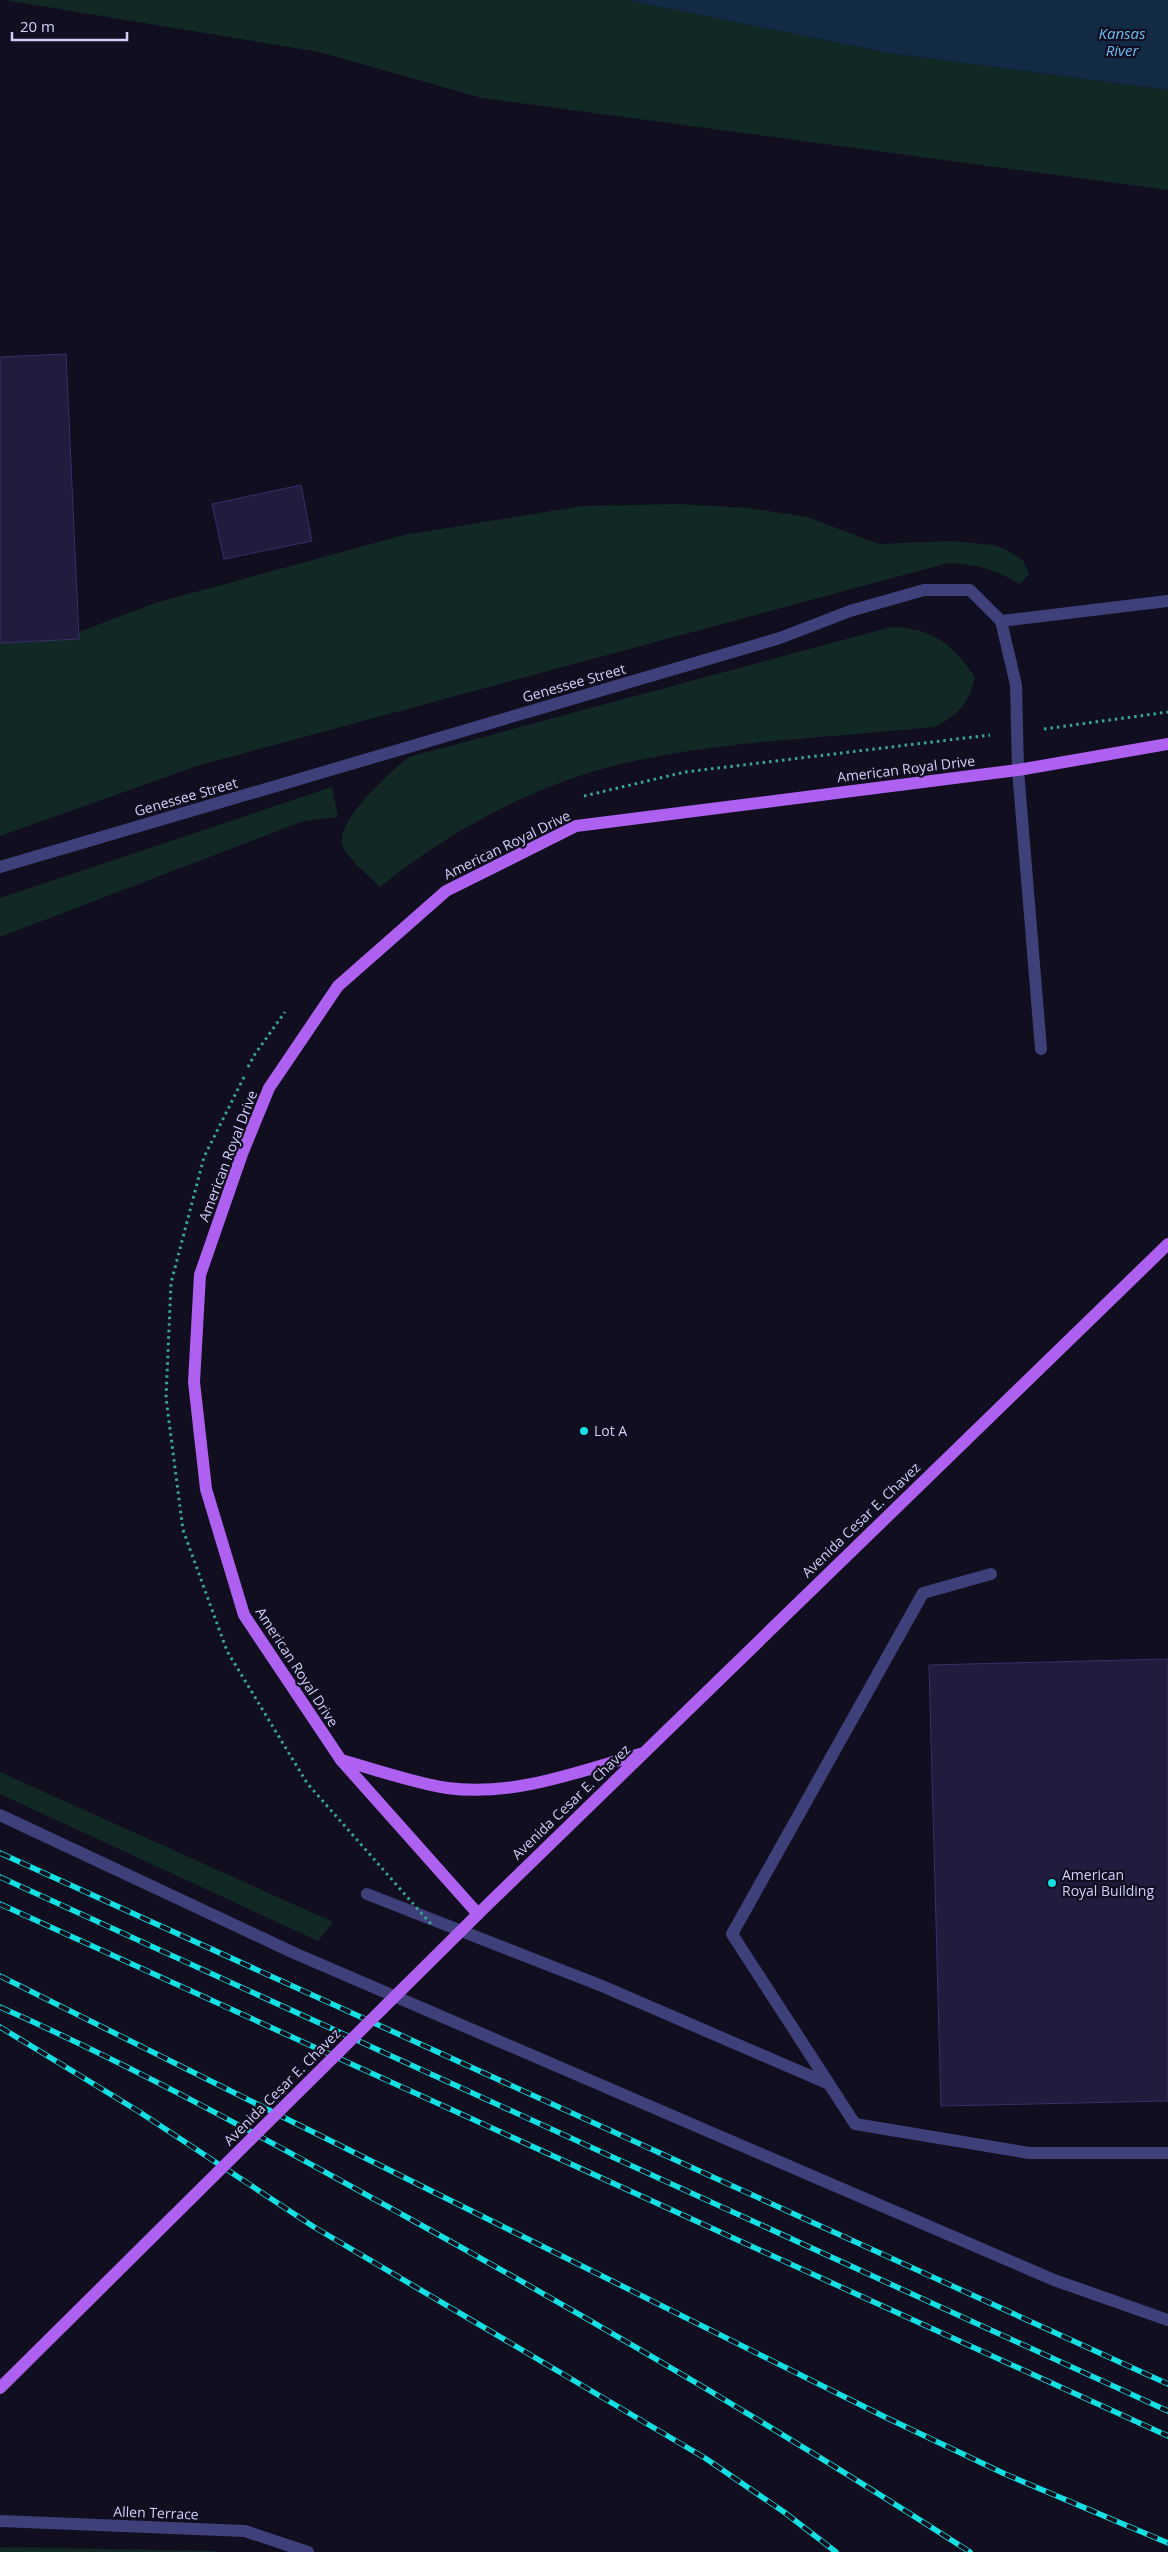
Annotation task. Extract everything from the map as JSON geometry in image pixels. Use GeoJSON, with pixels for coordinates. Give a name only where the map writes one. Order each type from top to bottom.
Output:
{"type":"FeatureCollection","features":[{"type":"Feature","properties":{"kind":"main road","name":"American Royal Drive"},"geometry":{"type":"LineString","coordinates":[[478,1914],[341,1760],[244,1615],[206,1489],[194,1382],[200,1275],[242,1154],[269,1088],[338,986],[446,891],[576,826],[1018,770],[1168,744]]}},
{"type":"Feature","properties":{"kind":"main road","name":"Avenida Cesar E. Chavez"},"geometry":{"type":"LineString","coordinates":[[0,2388],[448,1943],[1168,1244]]}},
{"type":"Feature","properties":{"kind":"main road"},"geometry":{"type":"LineString","coordinates":[[341,1760],[446,1788],[483,1790],[527,1786],[642,1754]]}},
{"type":"Feature","properties":{"kind":"street","name":"Genessee Street"},"geometry":{"type":"LineString","coordinates":[[0,867],[780,638],[850,612],[924,590],[970,590],[1001,621]]}},
{"type":"Feature","properties":{"kind":"street"},"geometry":{"type":"LineString","coordinates":[[1041,1049],[1018,770],[1016,685],[1001,621],[1168,601]]}},
{"type":"Feature","properties":{"kind":"street"},"geometry":{"type":"LineString","coordinates":[[991,1574],[923,1593],[732,1934],[855,2124],[1029,2153],[1168,2153]]}},
{"type":"Feature","properties":{"kind":"street"},"geometry":{"type":"LineString","coordinates":[[0,1816],[294,1953],[1054,2280],[1168,2320]]}},
{"type":"Feature","properties":{"kind":"street"},"geometry":{"type":"LineString","coordinates":[[367,1894],[602,1986],[830,2084]]}},
{"type":"Feature","properties":{"kind":"street","name":"Allen Terrace"},"geometry":{"type":"LineString","coordinates":[[0,2521],[245,2531],[308,2552]]}},
{"type":"Feature","properties":{"kind":"path"},"geometry":{"type":"LineString","coordinates":[[244,1077],[204,1158],[171,1283],[166,1398],[183,1530],[227,1650],[307,1783],[448,1943]]}},
{"type":"Feature","properties":{"kind":"green space"},"geometry":{"type":"Polygon","coordinates":[[[5,0],[627,0],[889,53],[1168,90],[1168,190],[482,98],[319,52],[5,0]]]}},
{"type":"Feature","properties":{"kind":"green space"},"geometry":{"type":"Polygon","coordinates":[[[679,504],[749,508],[807,517],[879,544],[954,541],[993,545],[1005,549],[1023,560],[1029,574],[1020,584],[984,568],[948,563],[200,765],[0,836],[0,643],[79,639],[79,632],[155,603],[404,535],[582,506],[679,504]]]}},
{"type":"Feature","properties":{"kind":"green space"},"geometry":{"type":"Polygon","coordinates":[[[891,627],[919,631],[941,640],[958,655],[975,677],[969,695],[961,708],[950,718],[934,727],[698,750],[659,756],[588,773],[556,784],[494,812],[435,847],[380,887],[353,861],[344,849],[342,843],[343,834],[356,810],[390,773],[409,757],[891,627]]]}},
{"type":"Feature","properties":{"kind":"green space"},"geometry":{"type":"Polygon","coordinates":[[[332,787],[338,817],[304,821],[0,937],[0,898],[332,787]]]}},
{"type":"Feature","properties":{"kind":"green space"},"geometry":{"type":"Polygon","coordinates":[[[0,1772],[333,1922],[318,1941],[0,1794],[0,1772]]]}},
{"type":"Feature","properties":{"kind":"green space"},"geometry":{"type":"Polygon","coordinates":[[[0,2547],[213,2551],[220,2552],[0,2552],[0,2547]]]}},
{"type":"Feature","properties":{"kind":"water","name":"Kansas River"},"geometry":{"type":"Polygon","coordinates":[[[627,0],[1168,0],[1168,90],[889,53],[627,0]]]}},
{"type":"Feature","properties":{"kind":"building"},"geometry":{"type":"Polygon","coordinates":[[[66,354],[79,639],[0,643],[0,357],[66,354]]]}},
{"type":"Feature","properties":{"kind":"building"},"geometry":{"type":"Polygon","coordinates":[[[301,485],[312,541],[224,559],[212,504],[301,485]]]}},
{"type":"Feature","properties":{"kind":"building","name":"American Royal Building"},"geometry":{"type":"Polygon","coordinates":[[[1168,1659],[1168,2101],[941,2106],[929,1665],[1168,1659]]]}},
{"type":"Feature","properties":{"kind":"railway"},"geometry":{"type":"LineString","coordinates":[[0,1853],[1168,2384]]}},
{"type":"Feature","properties":{"kind":"railway"},"geometry":{"type":"LineString","coordinates":[[0,1877],[1168,2411]]}},
{"type":"Feature","properties":{"kind":"railway"},"geometry":{"type":"LineString","coordinates":[[0,1904],[1168,2436]]}},
{"type":"Feature","properties":{"kind":"railway"},"geometry":{"type":"LineString","coordinates":[[0,1976],[885,2417],[1005,2474],[1168,2543]]}},
{"type":"Feature","properties":{"kind":"railway"},"geometry":{"type":"LineString","coordinates":[[0,2007],[52,2030],[204,2106],[475,2255],[760,2421],[970,2552]]}},
{"type":"Feature","properties":{"kind":"railway"},"geometry":{"type":"LineString","coordinates":[[0,2027],[138,2111],[314,2227],[705,2458],[784,2512],[836,2552]]}},
{"type":"Feature","properties":{"kind":"place","name":"Lot A"},"geometry":{"type":"Point","coordinates":[584,1431]}},
{"type":"Feature","properties":{"kind":"place","name":"American Royal Building"},"geometry":{"type":"Point","coordinates":[1052,1883]}}]}
